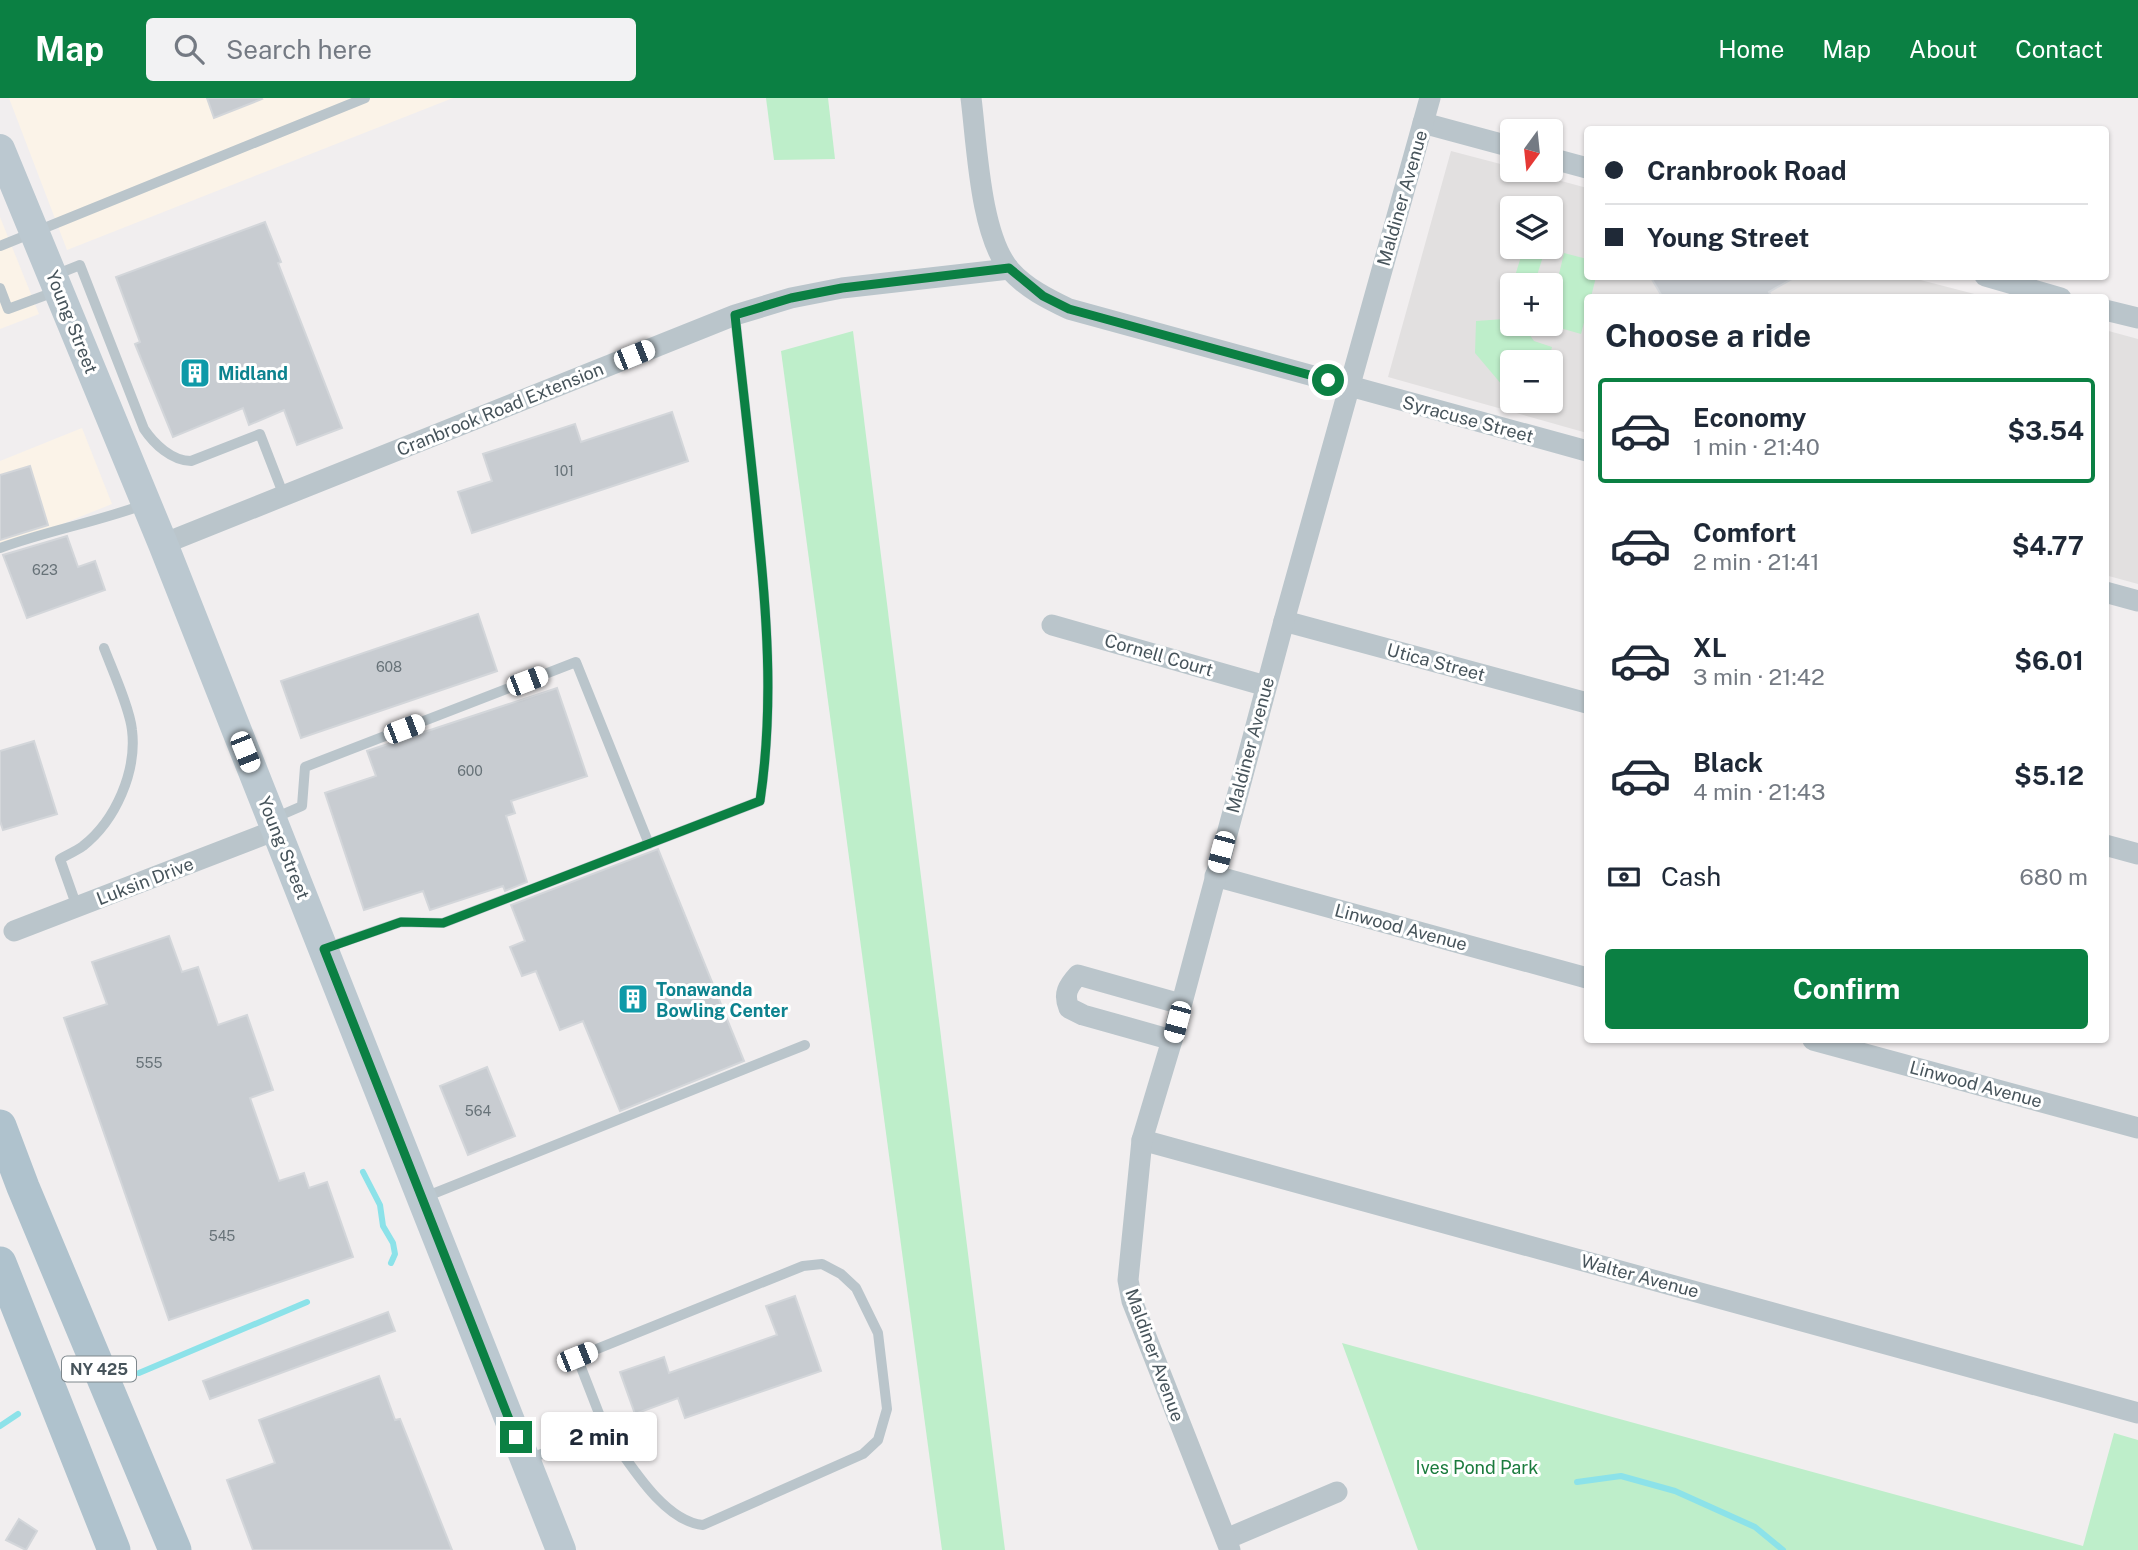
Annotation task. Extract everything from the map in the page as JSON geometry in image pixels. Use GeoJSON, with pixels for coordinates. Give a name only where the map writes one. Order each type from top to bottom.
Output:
{"type":"FeatureCollection","features":[{"type":"Feature","properties":{"kind":"main road","name":"NY 425"},"geometry":{"type":"LineString","coordinates":[[0,1126],[175,1550]]}},
{"type":"Feature","properties":{"kind":"main road","name":"NY 425"},"geometry":{"type":"LineString","coordinates":[[0,1264],[114,1550]]}},
{"type":"Feature","properties":{"kind":"main road"},"geometry":{"type":"LineString","coordinates":[[87,1483],[99,1550]]}},
{"type":"Feature","properties":{"kind":"street"},"geometry":{"type":"LineString","coordinates":[[971,98],[988,225],[996,248],[1009,268]]}},
{"type":"Feature","properties":{"kind":"street","name":"Maldiner Avenue"},"geometry":{"type":"LineString","coordinates":[[1228,1544],[1132,1301],[1128,1280],[1142,1140],[1172,1040],[1266,686],[1430,98]]}},
{"type":"Feature","properties":{"kind":"street"},"geometry":{"type":"LineString","coordinates":[[1423,123],[1500,144]]}},
{"type":"Feature","properties":{"kind":"street","name":"Young Street"},"geometry":{"type":"LineString","coordinates":[[0,149],[13,192],[36,232],[163,544],[561,1550]]}},
{"type":"Feature","properties":{"kind":"street"},"geometry":{"type":"LineString","coordinates":[[1563,162],[1584,167]]}},
{"type":"Feature","properties":{"kind":"street","name":"Cranbrook Road Extension"},"geometry":{"type":"LineString","coordinates":[[163,544],[735,315],[791,298],[842,288],[1009,268]]}},
{"type":"Feature","properties":{"kind":"street","name":"Syracuse Street"},"geometry":{"type":"LineString","coordinates":[[1009,268],[1043,296],[1069,309],[1584,450]]}},
{"type":"Feature","properties":{"kind":"street"},"geometry":{"type":"LineString","coordinates":[[1998,280],[2047,294]]}},
{"type":"Feature","properties":{"kind":"street"},"geometry":{"type":"LineString","coordinates":[[2109,311],[2138,318]]}},
{"type":"Feature","properties":{"kind":"street"},"geometry":{"type":"LineString","coordinates":[[2109,593],[2138,601]]}},
{"type":"Feature","properties":{"kind":"street","name":"Utica Street"},"geometry":{"type":"LineString","coordinates":[[1284,621],[1584,702]]}},
{"type":"Feature","properties":{"kind":"street","name":"Cornell Court"},"geometry":{"type":"LineString","coordinates":[[1052,625],[1266,686]]}},
{"type":"Feature","properties":{"kind":"street","name":"Luksin Drive"},"geometry":{"type":"LineString","coordinates":[[14,932],[274,824]]}},
{"type":"Feature","properties":{"kind":"street"},"geometry":{"type":"LineString","coordinates":[[2109,846],[2138,854]]}},
{"type":"Feature","properties":{"kind":"street","name":"Linwood Avenue"},"geometry":{"type":"LineString","coordinates":[[1215,876],[1584,977]]}},
{"type":"Feature","properties":{"kind":"street"},"geometry":{"type":"LineString","coordinates":[[1172,1040],[1083,1015],[1069,1008],[1065,998],[1078,975],[1181,1004]]}},
{"type":"Feature","properties":{"kind":"street","name":"Linwood Avenue"},"geometry":{"type":"LineString","coordinates":[[1824,1043],[2138,1128]]}},
{"type":"Feature","properties":{"kind":"street","name":"Walter Avenue"},"geometry":{"type":"LineString","coordinates":[[1142,1140],[2138,1413]]}},
{"type":"Feature","properties":{"kind":"street"},"geometry":{"type":"LineString","coordinates":[[1228,1544],[1337,1492]]}},
{"type":"Feature","properties":{"kind":"lane"},"geometry":{"type":"LineString","coordinates":[[0,246],[365,98]]}},
{"type":"Feature","properties":{"kind":"lane"},"geometry":{"type":"LineString","coordinates":[[0,288],[8,309],[56,283],[80,265],[144,429],[152,441],[183,461],[191,461],[260,434],[284,496]]}},
{"type":"Feature","properties":{"kind":"lane"},"geometry":{"type":"LineString","coordinates":[[324,949],[401,922],[443,923],[760,801],[767,757],[769,696],[766,610],[735,315]]}},
{"type":"Feature","properties":{"kind":"lane"},"geometry":{"type":"LineString","coordinates":[[0,548],[34,536],[111,517],[146,504]]}},
{"type":"Feature","properties":{"kind":"lane"},"geometry":{"type":"LineString","coordinates":[[77,907],[60,859],[83,846],[111,813],[129,775],[133,753],[132,727],[104,648]]}},
{"type":"Feature","properties":{"kind":"lane"},"geometry":{"type":"LineString","coordinates":[[274,824],[302,806],[305,767],[576,662],[649,844]]}},
{"type":"Feature","properties":{"kind":"lane"},"geometry":{"type":"LineString","coordinates":[[422,1198],[805,1045]]}},
{"type":"Feature","properties":{"kind":"lane"},"geometry":{"type":"LineString","coordinates":[[822,1264],[841,1274],[856,1289],[878,1333],[887,1409],[878,1440],[863,1454],[703,1525],[690,1524],[670,1511],[605,1429],[577,1357],[803,1266],[822,1264]]}},
{"type":"Feature","properties":{"kind":"lane"},"geometry":{"type":"LineString","coordinates":[[526,1461],[605,1429]]}},
{"type":"Feature","properties":{"kind":"shaded area"},"geometry":{"type":"Polygon","coordinates":[[[9,98],[453,98],[67,250],[9,98]]]}},
{"type":"Feature","properties":{"kind":"shaded area"},"geometry":{"type":"Polygon","coordinates":[[[1451,151],[1500,164],[1500,182],[1563,181],[1584,187],[1584,280],[1921,280],[1974,294],[1584,294],[1584,432],[1516,413],[1563,413],[1563,350],[1500,350],[1500,409],[1388,377],[1451,151]]]}},
{"type":"Feature","properties":{"kind":"shaded area"},"geometry":{"type":"Polygon","coordinates":[[[0,217],[39,314],[0,329],[0,217]]]}},
{"type":"Feature","properties":{"kind":"shaded area"},"geometry":{"type":"Polygon","coordinates":[[[2109,331],[2138,339],[2138,584],[2109,576],[2109,331]]]}},
{"type":"Feature","properties":{"kind":"shaded area"},"geometry":{"type":"Polygon","coordinates":[[[82,428],[112,504],[0,549],[0,461],[82,428]]]}},
{"type":"Feature","properties":{"kind":"green space"},"geometry":{"type":"Polygon","coordinates":[[[766,98],[828,98],[835,159],[774,160],[766,98]]]}},
{"type":"Feature","properties":{"kind":"green space"},"geometry":{"type":"Polygon","coordinates":[[[1564,253],[1584,258],[1584,280],[1595,280],[1592,294],[1584,294],[1584,322],[1581,334],[1563,329],[1563,273],[1559,273],[1564,253]]]}},
{"type":"Feature","properties":{"kind":"green space"},"geometry":{"type":"Polygon","coordinates":[[[1520,259],[1542,259],[1538,273],[1516,273],[1520,259]]]}},
{"type":"Feature","properties":{"kind":"green space"},"geometry":{"type":"Polygon","coordinates":[[[1500,319],[1500,336],[1530,336],[1534,341],[1552,347],[1551,350],[1500,350],[1500,383],[1475,353],[1476,321],[1500,319]]]}},
{"type":"Feature","properties":{"kind":"green space"},"geometry":{"type":"Polygon","coordinates":[[[853,331],[1005,1550],[942,1550],[781,351],[853,331]]]}},
{"type":"Feature","properties":{"kind":"green space","name":"Ives Pond Park"},"geometry":{"type":"Polygon","coordinates":[[[1342,1343],[2083,1546],[2114,1433],[2138,1440],[2138,1550],[1418,1550],[1342,1343]]]}},
{"type":"Feature","properties":{"kind":"building"},"geometry":{"type":"Polygon","coordinates":[[[207,98],[261,98],[262,99],[214,118],[207,98]]]}},
{"type":"Feature","properties":{"kind":"building"},"geometry":{"type":"Polygon","coordinates":[[[265,222],[281,262],[278,263],[342,428],[297,445],[284,410],[249,425],[243,408],[173,437],[135,344],[140,342],[116,277],[265,222]]]}},
{"type":"Feature","properties":{"kind":"building"},"geometry":{"type":"Polygon","coordinates":[[[1652,280],[1790,280],[1769,292],[1770,294],[1661,294],[1652,280]]]}},
{"type":"Feature","properties":{"kind":"building"},"geometry":{"type":"Polygon","coordinates":[[[672,412],[688,461],[472,533],[458,492],[492,481],[483,454],[575,424],[581,442],[672,412]]]}},
{"type":"Feature","properties":{"kind":"building"},"geometry":{"type":"Polygon","coordinates":[[[30,466],[48,525],[0,540],[0,475],[30,466]]]}},
{"type":"Feature","properties":{"kind":"building"},"geometry":{"type":"Polygon","coordinates":[[[67,536],[78,567],[95,561],[105,590],[27,618],[3,555],[67,536]]]}},
{"type":"Feature","properties":{"kind":"building"},"geometry":{"type":"Polygon","coordinates":[[[478,614],[497,671],[301,738],[281,681],[478,614]]]}},
{"type":"Feature","properties":{"kind":"building"},"geometry":{"type":"Polygon","coordinates":[[[557,688],[587,776],[511,801],[515,813],[506,816],[527,882],[505,891],[503,886],[430,910],[423,891],[364,910],[325,793],[376,776],[367,751],[557,688]]]}},
{"type":"Feature","properties":{"kind":"building"},"geometry":{"type":"Polygon","coordinates":[[[34,741],[57,814],[3,830],[0,821],[0,751],[34,741]]]}},
{"type":"Feature","properties":{"kind":"building","name":"Tonawanda Bowling Center"},"geometry":{"type":"Polygon","coordinates":[[[658,849],[744,1061],[620,1111],[583,1021],[560,1030],[536,971],[522,976],[510,947],[525,941],[511,905],[658,849]]]}},
{"type":"Feature","properties":{"kind":"building"},"geometry":{"type":"Polygon","coordinates":[[[169,936],[182,972],[198,967],[218,1025],[247,1015],[273,1090],[250,1098],[279,1181],[304,1173],[309,1188],[327,1182],[353,1257],[169,1320],[64,1018],[107,1004],[92,962],[169,936]]]}},
{"type":"Feature","properties":{"kind":"building"},"geometry":{"type":"Polygon","coordinates":[[[487,1067],[515,1136],[468,1155],[440,1086],[487,1067]]]}},
{"type":"Feature","properties":{"kind":"building"},"geometry":{"type":"Polygon","coordinates":[[[795,1296],[821,1371],[685,1418],[678,1398],[635,1414],[620,1372],[664,1357],[669,1373],[777,1335],[766,1306],[795,1296]]]}},
{"type":"Feature","properties":{"kind":"building"},"geometry":{"type":"Polygon","coordinates":[[[388,1312],[395,1331],[210,1399],[203,1381],[388,1312]]]}},
{"type":"Feature","properties":{"kind":"building"},"geometry":{"type":"Polygon","coordinates":[[[379,1376],[395,1420],[400,1419],[452,1550],[253,1550],[227,1480],[275,1463],[259,1420],[379,1376]]]}},
{"type":"Feature","properties":{"kind":"building"},"geometry":{"type":"Polygon","coordinates":[[[19,1519],[37,1531],[26,1550],[6,1540],[19,1519]]]}},
{"type":"Feature","properties":{"kind":"waterway"},"geometry":{"type":"LineString","coordinates":[[363,1172],[380,1205],[383,1226],[393,1243],[395,1254],[391,1263]]}},
{"type":"Feature","properties":{"kind":"waterway"},"geometry":{"type":"LineString","coordinates":[[139,1373],[307,1302]]}},
{"type":"Feature","properties":{"kind":"waterway"},"geometry":{"type":"LineString","coordinates":[[0,1426],[18,1414]]}},
{"type":"Feature","properties":{"kind":"waterway"},"geometry":{"type":"LineString","coordinates":[[1577,1482],[1621,1476],[1675,1491],[1755,1527],[1783,1550]]}},
{"type":"Feature","properties":{"kind":"place","name":"Midland"},"geometry":{"type":"Point","coordinates":[195,373]}},
{"type":"Feature","properties":{"kind":"place","name":"Tonawanda Bowling Center"},"geometry":{"type":"Point","coordinates":[633,999]}},
{"type":"Feature","properties":{"kind":"route"},"geometry":{"type":"LineString","coordinates":[[516,1437],[324,949],[401,922],[443,923],[760,801],[767,757],[769,696],[766,610],[735,315],[791,298],[842,288],[1009,268],[1019,279],[1043,296],[1069,309],[1328,380]]}}]}
